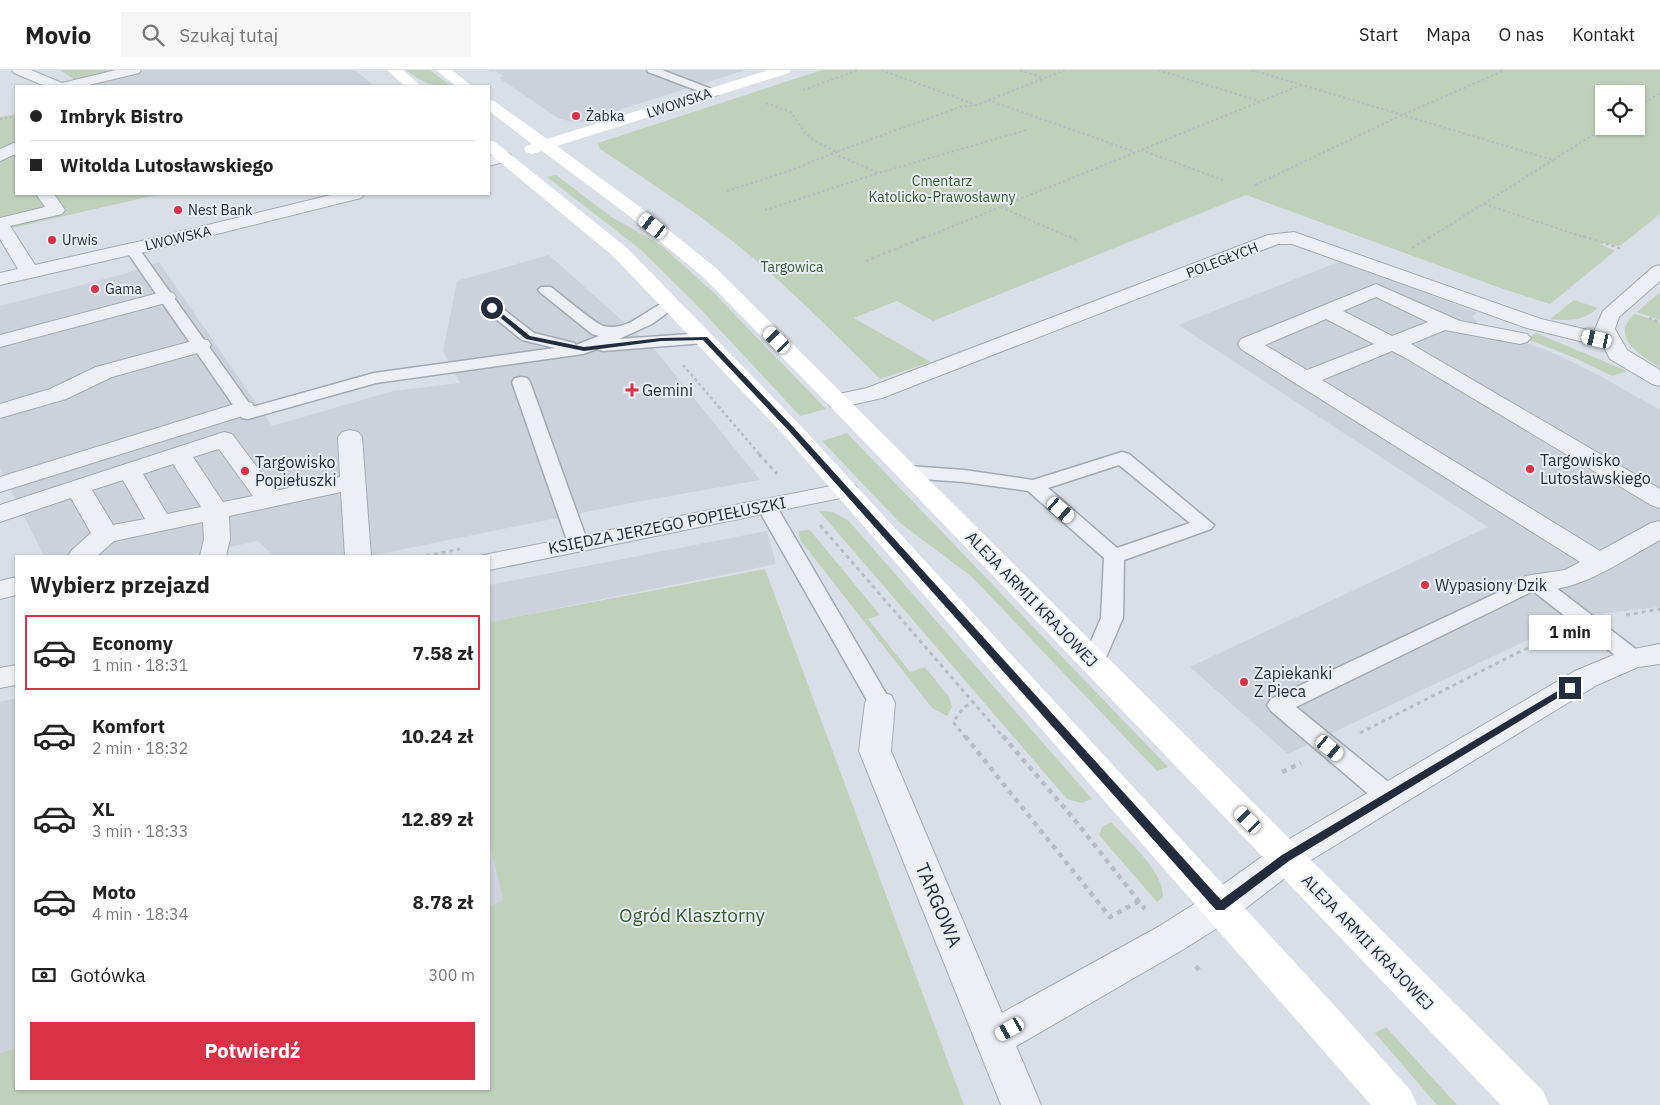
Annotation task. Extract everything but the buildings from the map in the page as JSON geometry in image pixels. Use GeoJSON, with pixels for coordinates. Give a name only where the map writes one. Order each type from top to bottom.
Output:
{"type":"FeatureCollection","features":[{"type":"Feature","properties":{"kind":"main road"},"geometry":{"type":"LineString","coordinates":[[394,70],[412,84]]}},
{"type":"Feature","properties":{"kind":"main road"},"geometry":{"type":"LineString","coordinates":[[443,70],[464,85]]}},
{"type":"Feature","properties":{"kind":"main road","name":"LWOWSKA"},"geometry":{"type":"LineString","coordinates":[[496,159],[784,70]]}},
{"type":"Feature","properties":{"kind":"main road","name":"ALEJA ARMII KRAJOWEJ"},"geometry":{"type":"LineString","coordinates":[[490,105],[634,211],[696,260],[908,472],[1529,1105]]}},
{"type":"Feature","properties":{"kind":"main road"},"geometry":{"type":"LineString","coordinates":[[490,147],[496,159],[620,252],[704,338],[846,490],[1397,1105]]}},
{"type":"Feature","properties":{"kind":"street"},"geometry":{"type":"LineString","coordinates":[[13,70],[54,85]]}},
{"type":"Feature","properties":{"kind":"street"},"geometry":{"type":"LineString","coordinates":[[72,85],[134,70]]}},
{"type":"Feature","properties":{"kind":"street"},"geometry":{"type":"LineString","coordinates":[[29,272],[0,223],[56,210],[46,195]]}},
{"type":"Feature","properties":{"kind":"street"},"geometry":{"type":"LineString","coordinates":[[296,195],[315,204]]}},
{"type":"Feature","properties":{"kind":"street","name":"LWOWSKA"},"geometry":{"type":"LineString","coordinates":[[0,279],[132,249],[351,195]]}},
{"type":"Feature","properties":{"kind":"street","name":"POLEGŁYCH"},"geometry":{"type":"LineString","coordinates":[[838,401],[874,393],[1275,239],[1294,238],[1534,324],[1610,342]]}},
{"type":"Feature","properties":{"kind":"street"},"geometry":{"type":"LineString","coordinates":[[1660,272],[1610,315],[1605,329],[1610,342],[1618,354],[1660,379]]}},
{"type":"Feature","properties":{"kind":"street"},"geometry":{"type":"LineString","coordinates":[[1520,338],[1454,326],[1376,290],[1249,344],[1599,562]]}},
{"type":"Feature","properties":{"kind":"street"},"geometry":{"type":"LineString","coordinates":[[0,341],[166,297]]}},
{"type":"Feature","properties":{"kind":"street"},"geometry":{"type":"LineString","coordinates":[[1326,312],[1393,345],[1412,352],[1660,500]]}},
{"type":"Feature","properties":{"kind":"street"},"geometry":{"type":"LineString","coordinates":[[1305,379],[1446,322]]}},
{"type":"Feature","properties":{"kind":"street"},"geometry":{"type":"LineString","coordinates":[[0,411],[58,394],[104,372],[200,345]]}},
{"type":"Feature","properties":{"kind":"street"},"geometry":{"type":"LineString","coordinates":[[0,485],[244,408]]}},
{"type":"Feature","properties":{"kind":"street"},"geometry":{"type":"LineString","coordinates":[[350,437],[358,555]]}},
{"type":"Feature","properties":{"kind":"street"},"geometry":{"type":"LineString","coordinates":[[0,514],[224,439],[269,500]]}},
{"type":"Feature","properties":{"kind":"street"},"geometry":{"type":"LineString","coordinates":[[179,454],[216,511],[217,539],[213,555]]}},
{"type":"Feature","properties":{"kind":"street"},"geometry":{"type":"LineString","coordinates":[[129,470],[160,523]]}},
{"type":"Feature","properties":{"kind":"street"},"geometry":{"type":"LineString","coordinates":[[82,555],[105,535],[353,482]]}},
{"type":"Feature","properties":{"kind":"street"},"geometry":{"type":"LineString","coordinates":[[78,487],[105,535]]}},
{"type":"Feature","properties":{"kind":"street","name":"KSIĘDZA JERZEGO POPIEŁUSZKI"},"geometry":{"type":"LineString","coordinates":[[490,562],[846,490]]}},
{"type":"Feature","properties":{"kind":"street"},"geometry":{"type":"LineString","coordinates":[[1535,582],[1571,578],[1660,528]]}},
{"type":"Feature","properties":{"kind":"street"},"geometry":{"type":"LineString","coordinates":[[0,590],[15,586]]}},
{"type":"Feature","properties":{"kind":"street"},"geometry":{"type":"LineString","coordinates":[[994,1038],[1171,938],[1220,907],[1286,858],[1586,678],[1646,656]]}},
{"type":"Feature","properties":{"kind":"street"},"geometry":{"type":"LineString","coordinates":[[0,678],[15,675]]}},
{"type":"Feature","properties":{"kind":"street","name":"TARGOWA"},"geometry":{"type":"LineString","coordinates":[[880,703],[875,751],[1021,1105]]}},
{"type":"Feature","properties":{"kind":"lane"},"geometry":{"type":"LineString","coordinates":[[652,70],[713,92]]}},
{"type":"Feature","properties":{"kind":"lane"},"geometry":{"type":"LineString","coordinates":[[132,249],[248,414],[374,378],[584,349],[661,340],[704,338]]}},
{"type":"Feature","properties":{"kind":"lane"},"geometry":{"type":"LineString","coordinates":[[546,290],[598,331],[622,332]]}},
{"type":"Feature","properties":{"kind":"lane"},"geometry":{"type":"LineString","coordinates":[[492,308],[528,337],[584,349],[646,321],[671,304]]}},
{"type":"Feature","properties":{"kind":"lane"},"geometry":{"type":"LineString","coordinates":[[521,382],[578,543]]}},
{"type":"Feature","properties":{"kind":"lane"},"geometry":{"type":"LineString","coordinates":[[908,472],[964,476],[1034,486],[1122,458],[1204,526],[1114,556]]}},
{"type":"Feature","properties":{"kind":"lane"},"geometry":{"type":"LineString","coordinates":[[1034,486],[1114,556]]}},
{"type":"Feature","properties":{"kind":"lane"},"geometry":{"type":"LineString","coordinates":[[767,507],[880,703]]}},
{"type":"Feature","properties":{"kind":"lane"},"geometry":{"type":"LineString","coordinates":[[1093,662],[1112,618],[1114,556]]}},
{"type":"Feature","properties":{"kind":"lane"},"geometry":{"type":"LineString","coordinates":[[1388,796],[1279,705],[1535,582],[1589,624],[1646,656]]}},
{"type":"Feature","properties":{"kind":"path"},"geometry":{"type":"LineString","coordinates":[[796,92],[859,70]]}},
{"type":"Feature","properties":{"kind":"path"},"geometry":{"type":"LineString","coordinates":[[881,70],[963,101],[978,104]]}},
{"type":"Feature","properties":{"kind":"path"},"geometry":{"type":"LineString","coordinates":[[1020,70],[1045,78]]}},
{"type":"Feature","properties":{"kind":"path"},"geometry":{"type":"LineString","coordinates":[[727,192],[792,170],[960,107],[978,104],[1064,70]]}},
{"type":"Feature","properties":{"kind":"path"},"geometry":{"type":"LineString","coordinates":[[1158,70],[1260,102]]}},
{"type":"Feature","properties":{"kind":"path"},"geometry":{"type":"LineString","coordinates":[[1252,70],[1553,160]]}},
{"type":"Feature","properties":{"kind":"path"},"geometry":{"type":"LineString","coordinates":[[1255,184],[1402,115],[1505,70]]}},
{"type":"Feature","properties":{"kind":"path"},"geometry":{"type":"LineString","coordinates":[[866,261],[1301,85]]}},
{"type":"Feature","properties":{"kind":"path"},"geometry":{"type":"LineString","coordinates":[[1645,102],[1660,93]]}},
{"type":"Feature","properties":{"kind":"path"},"geometry":{"type":"LineString","coordinates":[[772,100],[764,102],[791,112],[804,132],[813,140],[836,152],[839,156],[879,173]]}},
{"type":"Feature","properties":{"kind":"path"},"geometry":{"type":"LineString","coordinates":[[988,100],[1136,152]]}},
{"type":"Feature","properties":{"kind":"path"},"geometry":{"type":"LineString","coordinates":[[0,119],[15,116]]}},
{"type":"Feature","properties":{"kind":"path"},"geometry":{"type":"LineString","coordinates":[[765,210],[879,173],[1026,130]]}},
{"type":"Feature","properties":{"kind":"path"},"geometry":{"type":"LineString","coordinates":[[1412,248],[1595,134]]}},
{"type":"Feature","properties":{"kind":"path"},"geometry":{"type":"LineString","coordinates":[[1141,150],[1223,180]]}},
{"type":"Feature","properties":{"kind":"path"},"geometry":{"type":"LineString","coordinates":[[1483,204],[1622,249]]}},
{"type":"Feature","properties":{"kind":"path"},"geometry":{"type":"LineString","coordinates":[[1000,206],[1077,240]]}},
{"type":"Feature","properties":{"kind":"path"},"geometry":{"type":"LineString","coordinates":[[661,340],[1074,819],[1143,907]]}},
{"type":"Feature","properties":{"kind":"path"},"geometry":{"type":"LineString","coordinates":[[1282,772],[1552,637],[1589,624],[1660,609]]}},
{"type":"Feature","properties":{"kind":"path"},"geometry":{"type":"LineString","coordinates":[[974,702],[964,706],[953,722],[1110,917],[1139,901]]}},
{"type":"Feature","properties":{"kind":"shaded area"},"geometry":{"type":"Polygon","coordinates":[[[143,70],[355,70],[373,85],[93,85],[90,83],[143,70]]]}},
{"type":"Feature","properties":{"kind":"shaded area"},"geometry":{"type":"Polygon","coordinates":[[[487,70],[746,70],[581,122],[572,122],[558,118],[499,78],[503,76],[495,71],[490,72],[487,70]]]}},
{"type":"Feature","properties":{"kind":"shaded area"},"geometry":{"type":"Polygon","coordinates":[[[549,255],[656,351],[760,480],[631,503],[375,555],[273,555],[258,541],[190,555],[44,555],[0,468],[0,306],[124,274],[159,262],[272,426],[393,391],[460,383],[443,351],[457,281],[549,255]]]}},
{"type":"Feature","properties":{"kind":"shaded area","name":"Targowisko Lutosławskiego"},"geometry":{"type":"Polygon","coordinates":[[[1341,261],[1478,313],[1472,316],[1479,325],[1558,355],[1602,377],[1660,410],[1660,607],[1606,613],[1555,627],[1288,754],[1190,667],[1488,527],[1178,325],[1341,261]]]}},
{"type":"Feature","properties":{"kind":"shaded area"},"geometry":{"type":"Polygon","coordinates":[[[767,531],[776,564],[490,622],[490,585],[767,531]]]}},
{"type":"Feature","properties":{"kind":"shaded area"},"geometry":{"type":"Polygon","coordinates":[[[15,698],[15,1048],[0,1053],[0,702],[15,698]]]}},
{"type":"Feature","properties":{"kind":"shaded area"},"geometry":{"type":"Polygon","coordinates":[[[490,844],[503,902],[490,906],[490,844]]]}},
{"type":"Feature","properties":{"kind":"green space"},"geometry":{"type":"Polygon","coordinates":[[[60,70],[125,70],[75,80],[60,70]]]}},
{"type":"Feature","properties":{"kind":"green space"},"geometry":{"type":"Polygon","coordinates":[[[406,70],[430,70],[450,85],[427,83],[406,70]]]}},
{"type":"Feature","properties":{"kind":"green space","name":"Cmentarz Katolicko-Prawosławny"},"geometry":{"type":"Polygon","coordinates":[[[822,70],[1660,70],[1660,214],[1620,246],[1600,244],[1615,251],[1550,304],[1506,290],[1246,195],[933,321],[897,301],[854,318],[931,362],[880,379],[802,302],[735,243],[659,188],[600,149],[598,144],[822,70]]]}},
{"type":"Feature","properties":{"kind":"green space"},"geometry":{"type":"Polygon","coordinates":[[[15,114],[15,195],[156,195],[0,231],[0,117],[15,114]]]}},
{"type":"Feature","properties":{"kind":"green space"},"geometry":{"type":"Polygon","coordinates":[[[556,175],[610,216],[661,245],[715,294],[826,409],[800,416],[692,300],[641,250],[547,177],[556,175]]]}},
{"type":"Feature","properties":{"kind":"green space"},"geometry":{"type":"Polygon","coordinates":[[[1660,292],[1660,320],[1637,312],[1660,292]]]}},
{"type":"Feature","properties":{"kind":"green space"},"geometry":{"type":"Polygon","coordinates":[[[1574,300],[1598,308],[1581,318],[1550,319],[1574,300]]]}},
{"type":"Feature","properties":{"kind":"green space"},"geometry":{"type":"Polygon","coordinates":[[[1635,314],[1660,322],[1660,367],[1630,345],[1626,337],[1625,330],[1628,322],[1635,314]]]}},
{"type":"Feature","properties":{"kind":"green space"},"geometry":{"type":"Polygon","coordinates":[[[1536,333],[1627,371],[1612,376],[1575,358],[1527,339],[1536,333]]]}},
{"type":"Feature","properties":{"kind":"green space"},"geometry":{"type":"Polygon","coordinates":[[[847,433],[1168,767],[1157,771],[971,576],[900,523],[822,441],[847,433]]]}},
{"type":"Feature","properties":{"kind":"green space"},"geometry":{"type":"Polygon","coordinates":[[[819,511],[833,512],[848,520],[1092,799],[1082,803],[1067,799],[819,511]]]}},
{"type":"Feature","properties":{"kind":"green space"},"geometry":{"type":"Polygon","coordinates":[[[810,530],[880,615],[868,619],[910,672],[925,667],[949,697],[952,707],[947,716],[932,708],[800,540],[798,531],[810,530]]]}},
{"type":"Feature","properties":{"kind":"green space","name":"Ogród Klasztorny"},"geometry":{"type":"Polygon","coordinates":[[[765,569],[964,1105],[0,1105],[0,1053],[15,1048],[15,1090],[490,1090],[490,906],[503,901],[490,844],[490,622],[765,569]]]}},
{"type":"Feature","properties":{"kind":"green space"},"geometry":{"type":"Polygon","coordinates":[[[1111,822],[1143,856],[1158,877],[1163,897],[1157,902],[1099,835],[1102,827],[1111,822]]]}},
{"type":"Feature","properties":{"kind":"green space"},"geometry":{"type":"Polygon","coordinates":[[[1386,1027],[1457,1105],[1437,1105],[1375,1033],[1386,1027]]]}},
{"type":"Feature","properties":{"kind":"place","name":"Żabka"},"geometry":{"type":"Point","coordinates":[576,116]}},
{"type":"Feature","properties":{"kind":"place","name":"Nest Bank"},"geometry":{"type":"Point","coordinates":[178,210]}},
{"type":"Feature","properties":{"kind":"place","name":"Urwis"},"geometry":{"type":"Point","coordinates":[52,240]}},
{"type":"Feature","properties":{"kind":"place","name":"Gama"},"geometry":{"type":"Point","coordinates":[95,289]}},
{"type":"Feature","properties":{"kind":"place","name":"Gemini"},"geometry":{"type":"Point","coordinates":[632,390]}},
{"type":"Feature","properties":{"kind":"place","name":"Targowisko Lutosławskiego"},"geometry":{"type":"Point","coordinates":[1530,469]}},
{"type":"Feature","properties":{"kind":"place","name":"Targowisko Popiełuszki"},"geometry":{"type":"Point","coordinates":[245,471]}},
{"type":"Feature","properties":{"kind":"place","name":"Wypasiony Dzik"},"geometry":{"type":"Point","coordinates":[1425,585]}},
{"type":"Feature","properties":{"kind":"place","name":"Zapiekanki Z Pieca"},"geometry":{"type":"Point","coordinates":[1244,682]}},
{"type":"Feature","properties":{"kind":"route"},"geometry":{"type":"LineString","coordinates":[[492,308],[528,337],[584,349],[641,341],[704,338],[791,430],[1220,907],[1286,858],[1570,688]]}},
{"type":"Feature","properties":{"kind":"park label","name":"Targowica"},"geometry":{"type":"Point","coordinates":[792,267]}}]}
